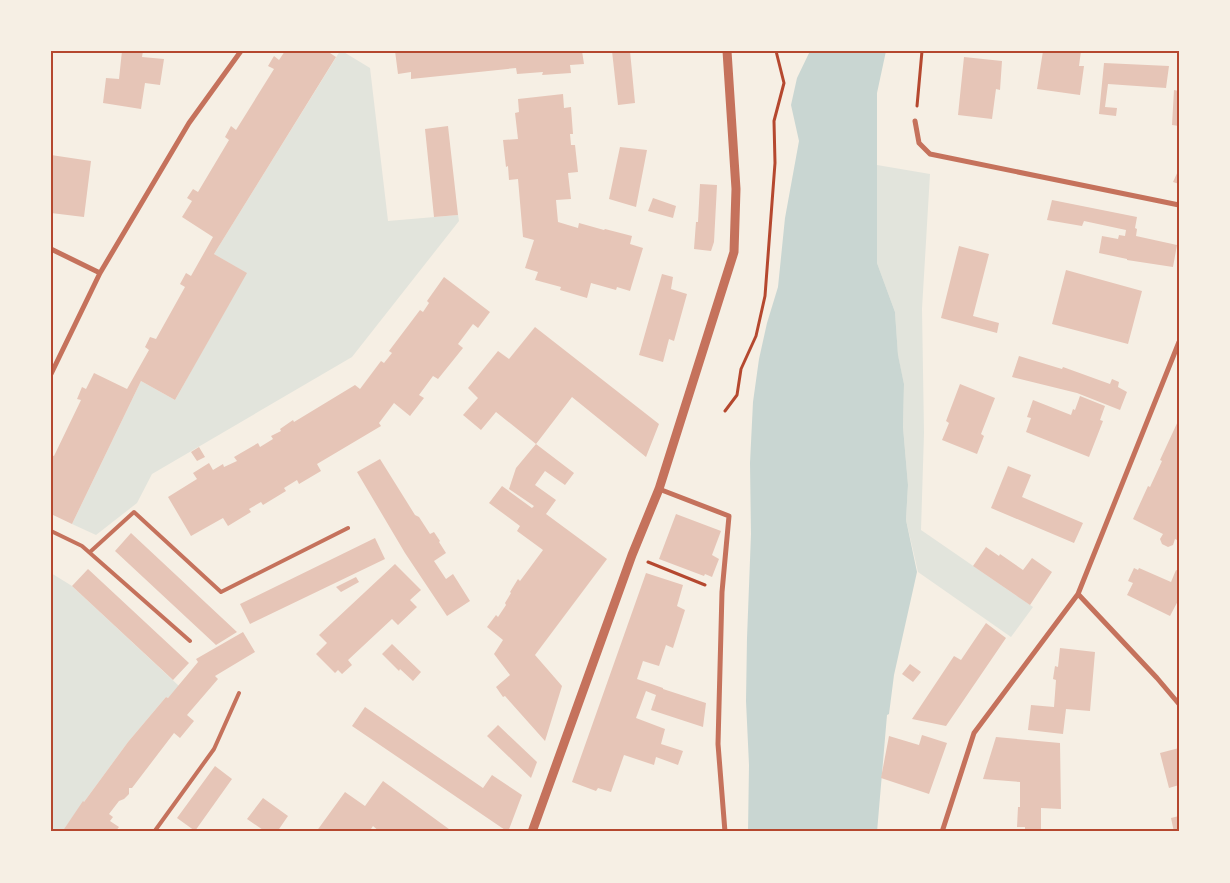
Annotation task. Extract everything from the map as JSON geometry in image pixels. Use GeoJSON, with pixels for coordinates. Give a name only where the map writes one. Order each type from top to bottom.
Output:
{"type":"FeatureCollection","features":[{"type":"Feature","properties":{"kind":"street"},"geometry":{"type":"LineString","coordinates":[[51,374],[100,273],[188,123],[241,51]]}},
{"type":"Feature","properties":{"kind":"street"},"geometry":{"type":"LineString","coordinates":[[532,832],[632,556],[659,490],[734,252],[736,189],[728,51]]}},
{"type":"Feature","properties":{"kind":"street"},"geometry":{"type":"LineString","coordinates":[[916,121],[919,143],[930,154],[1179,205]]}},
{"type":"Feature","properties":{"kind":"street"},"geometry":{"type":"LineString","coordinates":[[51,249],[100,273]]}},
{"type":"Feature","properties":{"kind":"street"},"geometry":{"type":"LineString","coordinates":[[942,832],[974,733],[1078,594],[1179,342]]}},
{"type":"Feature","properties":{"kind":"street"},"geometry":{"type":"LineString","coordinates":[[659,490],[729,516],[722,592],[718,744],[726,832]]}},
{"type":"Feature","properties":{"kind":"street"},"geometry":{"type":"LineString","coordinates":[[1078,594],[1179,704]]}},
{"type":"Feature","properties":{"kind":"lane"},"geometry":{"type":"LineString","coordinates":[[90,552],[134,512],[221,592],[348,528]]}},
{"type":"Feature","properties":{"kind":"lane"},"geometry":{"type":"LineString","coordinates":[[51,531],[90,552],[190,641]]}},
{"type":"Feature","properties":{"kind":"lane"},"geometry":{"type":"LineString","coordinates":[[154,832],[214,749],[239,693]]}},
{"type":"Feature","properties":{"kind":"path"},"geometry":{"type":"LineString","coordinates":[[725,411],[737,394],[741,369],[756,336],[765,296],[775,163],[774,121],[784,82],[776,51]]}},
{"type":"Feature","properties":{"kind":"path"},"geometry":{"type":"LineString","coordinates":[[916,121],[922,51]]}},
{"type":"Feature","properties":{"kind":"path"},"geometry":{"type":"LineString","coordinates":[[632,556],[722,592]]}},
{"type":"Feature","properties":{"kind":"shaded area"},"geometry":{"type":"Polygon","coordinates":[[[340,51],[370,68],[388,221],[458,215],[459,221],[352,357],[152,474],[137,503],[96,535],[72,524],[141,381],[175,400],[246,273],[214,254],[340,51]]]}},
{"type":"Feature","properties":{"kind":"shaded area"},"geometry":{"type":"Polygon","coordinates":[[[810,51],[886,51],[877,93],[877,263],[895,312],[898,355],[904,384],[903,427],[908,485],[906,520],[917,572],[894,675],[889,714],[887,715],[877,832],[748,832],[749,765],[746,701],[751,534],[750,463],[753,402],[759,359],[778,287],[785,218],[799,141],[791,105],[797,78],[810,51]]]}},
{"type":"Feature","properties":{"kind":"shaded area"},"geometry":{"type":"Polygon","coordinates":[[[877,165],[930,174],[922,309],[924,433],[921,530],[1033,607],[1011,637],[918,572],[906,520],[908,485],[903,427],[904,384],[898,356],[895,312],[877,263],[877,165]]]}},
{"type":"Feature","properties":{"kind":"shaded area"},"geometry":{"type":"Polygon","coordinates":[[[51,573],[72,586],[179,686],[168,698],[166,697],[128,742],[62,832],[51,832],[51,573]]]}},
{"type":"Feature","properties":{"kind":"building"},"geometry":{"type":"Polygon","coordinates":[[[122,51],[143,51],[142,57],[164,59],[160,85],[145,83],[141,109],[103,103],[106,78],[119,79],[122,51]]]}},
{"type":"Feature","properties":{"kind":"building"},"geometry":{"type":"Polygon","coordinates":[[[285,51],[327,51],[336,57],[214,254],[247,273],[175,400],[141,381],[72,524],[51,514],[51,455],[54,456],[81,400],[77,399],[82,387],[86,389],[94,373],[127,389],[149,350],[145,347],[150,337],[156,339],[185,287],[180,284],[186,273],[191,276],[213,237],[182,217],[192,201],[187,198],[193,189],[198,192],[229,140],[225,137],[231,126],[236,130],[274,69],[268,66],[274,56],[279,60],[285,51]]]}},
{"type":"Feature","properties":{"kind":"building"},"geometry":{"type":"Polygon","coordinates":[[[395,51],[582,51],[584,64],[570,65],[571,73],[542,75],[543,72],[517,74],[516,68],[411,79],[411,72],[398,74],[395,51]]]}},
{"type":"Feature","properties":{"kind":"building"},"geometry":{"type":"Polygon","coordinates":[[[612,51],[630,51],[635,103],[618,105],[612,51]]]}},
{"type":"Feature","properties":{"kind":"building"},"geometry":{"type":"Polygon","coordinates":[[[1043,51],[1081,51],[1079,66],[1084,66],[1080,95],[1037,89],[1043,51]]]}},
{"type":"Feature","properties":{"kind":"building"},"geometry":{"type":"Polygon","coordinates":[[[964,57],[1002,61],[1000,90],[996,89],[992,119],[958,115],[964,57]]]}},
{"type":"Feature","properties":{"kind":"building"},"geometry":{"type":"Polygon","coordinates":[[[1104,63],[1169,66],[1166,88],[1108,84],[1105,107],[1117,108],[1116,116],[1099,114],[1104,63]]]}},
{"type":"Feature","properties":{"kind":"building"},"geometry":{"type":"Polygon","coordinates":[[[1174,90],[1179,91],[1179,126],[1172,125],[1174,90]]]}},
{"type":"Feature","properties":{"kind":"building"},"geometry":{"type":"Polygon","coordinates":[[[563,94],[564,108],[571,107],[573,134],[570,134],[571,145],[575,145],[578,172],[568,173],[571,199],[556,200],[558,222],[578,228],[579,223],[632,236],[630,244],[643,248],[630,291],[617,287],[616,290],[591,283],[587,298],[560,290],[561,287],[535,280],[538,272],[525,268],[534,240],[523,237],[518,179],[509,180],[503,140],[518,139],[515,113],[519,112],[518,99],[563,94]]]}},
{"type":"Feature","properties":{"kind":"building"},"geometry":{"type":"Polygon","coordinates":[[[448,126],[458,215],[434,217],[425,129],[448,126]]]}},
{"type":"Feature","properties":{"kind":"building"},"geometry":{"type":"Polygon","coordinates":[[[620,147],[647,150],[636,207],[609,199],[620,147]]]}},
{"type":"Feature","properties":{"kind":"building"},"geometry":{"type":"Polygon","coordinates":[[[51,155],[91,161],[84,217],[51,213],[51,155]]]}},
{"type":"Feature","properties":{"kind":"building"},"geometry":{"type":"Polygon","coordinates":[[[1179,169],[1179,184],[1173,182],[1179,169]]]}},
{"type":"Feature","properties":{"kind":"building"},"geometry":{"type":"Polygon","coordinates":[[[700,184],[717,185],[714,242],[711,251],[694,249],[696,222],[698,222],[700,184]]]}},
{"type":"Feature","properties":{"kind":"building"},"geometry":{"type":"Polygon","coordinates":[[[653,198],[676,206],[673,218],[648,211],[653,198]]]}},
{"type":"Feature","properties":{"kind":"building"},"geometry":{"type":"Polygon","coordinates":[[[1052,200],[1137,217],[1136,236],[1177,245],[1173,267],[1127,260],[1099,253],[1102,236],[1118,239],[1119,235],[1125,236],[1126,230],[1084,221],[1082,226],[1047,220],[1052,200]]]}},
{"type":"Feature","properties":{"kind":"building"},"geometry":{"type":"Polygon","coordinates":[[[959,246],[989,254],[973,316],[999,323],[997,333],[941,318],[959,246]]]}},
{"type":"Feature","properties":{"kind":"building"},"geometry":{"type":"Polygon","coordinates":[[[1066,270],[1142,291],[1128,344],[1052,324],[1066,270]]]}},
{"type":"Feature","properties":{"kind":"building"},"geometry":{"type":"Polygon","coordinates":[[[662,274],[673,277],[671,289],[687,294],[674,341],[669,339],[663,362],[639,355],[662,274]]]}},
{"type":"Feature","properties":{"kind":"building"},"geometry":{"type":"Polygon","coordinates":[[[444,277],[490,312],[478,328],[473,324],[458,344],[463,348],[438,379],[433,376],[419,395],[424,398],[410,416],[394,403],[379,423],[381,426],[317,464],[321,471],[299,484],[297,480],[284,488],[286,491],[263,505],[261,502],[249,509],[251,512],[228,526],[223,518],[191,536],[168,497],[197,479],[193,473],[209,463],[213,470],[223,464],[224,467],[237,461],[234,457],[258,443],[260,447],[273,439],[271,436],[281,431],[280,429],[293,420],[294,422],[355,385],[360,389],[381,361],[384,363],[392,353],[389,351],[420,310],[423,312],[429,303],[427,301],[444,277]]]}},
{"type":"Feature","properties":{"kind":"building"},"geometry":{"type":"Polygon","coordinates":[[[535,327],[659,424],[646,457],[572,397],[536,444],[496,412],[481,430],[463,415],[478,398],[468,388],[498,351],[509,359],[535,327]]]}},
{"type":"Feature","properties":{"kind":"building"},"geometry":{"type":"Polygon","coordinates":[[[1019,356],[1062,369],[1063,367],[1110,384],[1112,379],[1119,382],[1118,387],[1127,392],[1120,410],[1077,393],[1012,377],[1019,356]]]}},
{"type":"Feature","properties":{"kind":"building"},"geometry":{"type":"Polygon","coordinates":[[[960,384],[995,398],[981,434],[984,436],[977,454],[942,440],[949,423],[946,421],[960,384]]]}},
{"type":"Feature","properties":{"kind":"building"},"geometry":{"type":"Polygon","coordinates":[[[1080,396],[1105,406],[1100,420],[1103,421],[1089,457],[1026,432],[1031,418],[1027,417],[1033,400],[1071,415],[1080,396]]]}},
{"type":"Feature","properties":{"kind":"building"},"geometry":{"type":"Polygon","coordinates":[[[1179,419],[1179,541],[1175,539],[1173,545],[1168,547],[1162,544],[1160,539],[1163,534],[1133,519],[1162,461],[1160,460],[1179,419]]]}},
{"type":"Feature","properties":{"kind":"building"},"geometry":{"type":"Polygon","coordinates":[[[536,444],[574,473],[565,485],[545,471],[535,485],[556,500],[546,514],[607,559],[535,655],[562,686],[545,741],[505,696],[503,697],[496,687],[510,675],[494,654],[503,640],[487,627],[496,615],[498,617],[506,605],[505,603],[510,592],[518,579],[520,581],[543,550],[517,531],[520,526],[489,503],[502,486],[532,508],[534,506],[509,489],[516,468],[536,444]]]}},
{"type":"Feature","properties":{"kind":"building"},"geometry":{"type":"Polygon","coordinates":[[[199,447],[205,457],[197,461],[191,452],[199,447]]]}},
{"type":"Feature","properties":{"kind":"building"},"geometry":{"type":"Polygon","coordinates":[[[380,459],[415,515],[419,517],[430,534],[434,532],[440,541],[446,553],[434,561],[446,579],[453,574],[470,601],[447,616],[405,553],[357,472],[380,459]]]}},
{"type":"Feature","properties":{"kind":"building"},"geometry":{"type":"Polygon","coordinates":[[[1008,466],[1031,475],[1022,497],[1083,523],[1074,543],[991,508],[1008,466]]]}},
{"type":"Feature","properties":{"kind":"building"},"geometry":{"type":"Polygon","coordinates":[[[676,514],[721,531],[712,555],[719,559],[712,577],[705,574],[704,576],[659,559],[676,514]]]}},
{"type":"Feature","properties":{"kind":"building"},"geometry":{"type":"Polygon","coordinates":[[[131,533],[237,632],[216,645],[115,551],[131,533]]]}},
{"type":"Feature","properties":{"kind":"building"},"geometry":{"type":"Polygon","coordinates":[[[375,538],[385,559],[250,624],[240,604],[375,538]]]}},
{"type":"Feature","properties":{"kind":"building"},"geometry":{"type":"Polygon","coordinates":[[[986,547],[1023,570],[1032,558],[1052,572],[1030,605],[973,566],[986,547]]]}},
{"type":"Feature","properties":{"kind":"building"},"geometry":{"type":"Polygon","coordinates":[[[395,564],[421,590],[410,600],[417,607],[398,625],[392,619],[348,660],[352,665],[342,674],[338,670],[335,673],[316,654],[327,643],[319,635],[395,564]]]}},
{"type":"Feature","properties":{"kind":"building"},"geometry":{"type":"Polygon","coordinates":[[[1134,568],[1138,570],[1139,568],[1171,582],[1176,570],[1179,571],[1179,599],[1170,616],[1127,595],[1133,583],[1128,581],[1134,568]]]}},
{"type":"Feature","properties":{"kind":"building"},"geometry":{"type":"Polygon","coordinates":[[[88,569],[189,663],[173,680],[72,586],[88,569]]]}},
{"type":"Feature","properties":{"kind":"building"},"geometry":{"type":"Polygon","coordinates":[[[646,573],[683,585],[677,606],[685,610],[673,648],[666,645],[659,666],[643,661],[637,679],[706,703],[703,727],[651,710],[656,695],[646,691],[636,718],[665,729],[661,744],[683,751],[678,765],[656,757],[654,765],[624,755],[611,792],[598,788],[596,791],[572,782],[646,573]]]}},
{"type":"Feature","properties":{"kind":"building"},"geometry":{"type":"Polygon","coordinates":[[[356,577],[359,582],[341,592],[336,587],[356,577]]]}},
{"type":"Feature","properties":{"kind":"building"},"geometry":{"type":"Polygon","coordinates":[[[986,623],[1006,638],[946,726],[912,719],[954,656],[961,660],[986,623]]]}},
{"type":"Feature","properties":{"kind":"building"},"geometry":{"type":"Polygon","coordinates":[[[243,632],[255,652],[215,676],[218,679],[187,715],[194,721],[180,738],[174,733],[132,788],[129,788],[129,794],[119,801],[109,814],[113,817],[110,821],[119,827],[115,832],[62,832],[128,742],[198,662],[196,659],[243,632]]]}},
{"type":"Feature","properties":{"kind":"building"},"geometry":{"type":"Polygon","coordinates":[[[392,644],[421,672],[413,681],[400,669],[399,671],[382,654],[392,644]]]}},
{"type":"Feature","properties":{"kind":"building"},"geometry":{"type":"Polygon","coordinates":[[[1060,648],[1095,652],[1090,711],[1066,709],[1063,734],[1028,730],[1031,705],[1054,707],[1056,680],[1053,679],[1055,666],[1058,667],[1060,648]]]}},
{"type":"Feature","properties":{"kind":"building"},"geometry":{"type":"Polygon","coordinates":[[[910,664],[921,672],[913,682],[902,674],[910,664]]]}},
{"type":"Feature","properties":{"kind":"building"},"geometry":{"type":"Polygon","coordinates":[[[365,707],[483,788],[492,775],[522,795],[508,832],[352,726],[365,707]]]}},
{"type":"Feature","properties":{"kind":"building"},"geometry":{"type":"Polygon","coordinates":[[[498,725],[537,762],[531,778],[487,736],[498,725]]]}},
{"type":"Feature","properties":{"kind":"building"},"geometry":{"type":"Polygon","coordinates":[[[922,735],[947,743],[929,794],[881,778],[889,736],[919,745],[922,735]]]}},
{"type":"Feature","properties":{"kind":"building"},"geometry":{"type":"Polygon","coordinates":[[[996,737],[1060,743],[1061,809],[1041,808],[1041,832],[1025,832],[1025,827],[1017,827],[1018,807],[1020,807],[1020,782],[983,779],[996,737]]]}},
{"type":"Feature","properties":{"kind":"building"},"geometry":{"type":"Polygon","coordinates":[[[1179,748],[1179,785],[1169,788],[1160,753],[1179,748]]]}},
{"type":"Feature","properties":{"kind":"building"},"geometry":{"type":"Polygon","coordinates":[[[215,766],[232,779],[195,831],[177,818],[215,766]]]}},
{"type":"Feature","properties":{"kind":"building"},"geometry":{"type":"Polygon","coordinates":[[[383,781],[453,832],[380,832],[373,826],[369,832],[316,832],[345,792],[365,806],[383,781]]]}},
{"type":"Feature","properties":{"kind":"building"},"geometry":{"type":"Polygon","coordinates":[[[263,798],[288,816],[277,832],[266,832],[247,819],[263,798]]]}},
{"type":"Feature","properties":{"kind":"building"},"geometry":{"type":"Polygon","coordinates":[[[1179,816],[1179,832],[1174,832],[1171,818],[1179,816]]]}}]}
